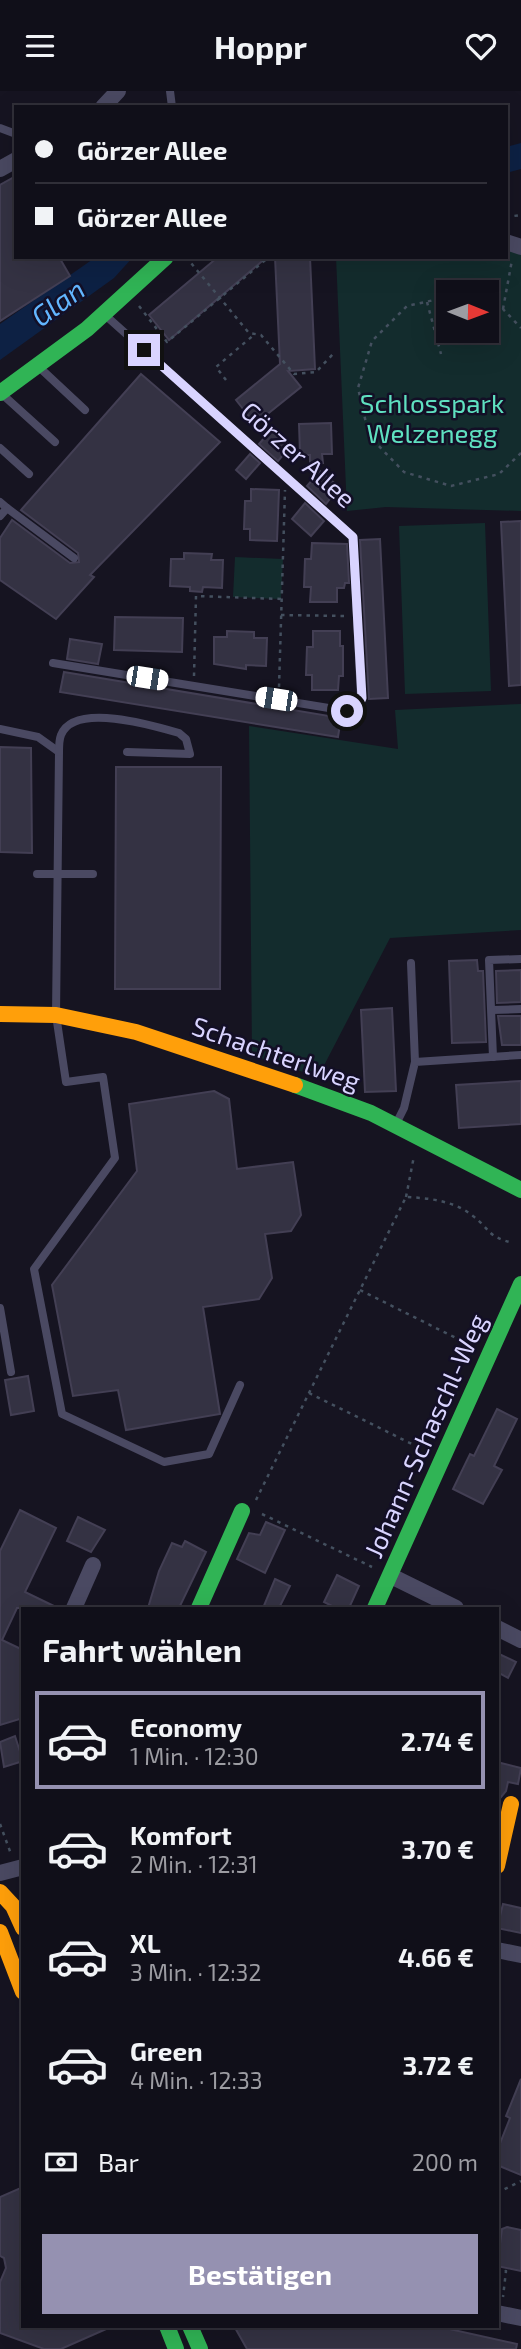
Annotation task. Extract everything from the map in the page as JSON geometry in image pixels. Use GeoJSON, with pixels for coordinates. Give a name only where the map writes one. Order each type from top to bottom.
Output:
{"type":"FeatureCollection","features":[{"type":"Feature","properties":{"kind":"street"},"geometry":{"type":"LineString","coordinates":[[105,105],[118,91]]}},
{"type":"Feature","properties":{"kind":"street"},"geometry":{"type":"LineString","coordinates":[[0,393],[104,314],[164,259]]}},
{"type":"Feature","properties":{"kind":"street","name":"Schachterlweg"},"geometry":{"type":"LineString","coordinates":[[0,1014],[56,1014],[136,1032],[214,1056],[371,1112],[521,1190]]}},
{"type":"Feature","properties":{"kind":"street","name":"Johann-Schaschl-Weg"},"geometry":{"type":"LineString","coordinates":[[376,1607],[521,1284]]}},
{"type":"Feature","properties":{"kind":"street"},"geometry":{"type":"LineString","coordinates":[[199,1607],[242,1511]]}},
{"type":"Feature","properties":{"kind":"street"},"geometry":{"type":"LineString","coordinates":[[74,1607],[93,1565]]}},
{"type":"Feature","properties":{"kind":"street"},"geometry":{"type":"LineString","coordinates":[[391,1576],[454,1607]]}},
{"type":"Feature","properties":{"kind":"street"},"geometry":{"type":"LineString","coordinates":[[499,1630],[521,1640]]}},
{"type":"Feature","properties":{"kind":"street"},"geometry":{"type":"LineString","coordinates":[[499,1857],[511,1804]]}},
{"type":"Feature","properties":{"kind":"street"},"geometry":{"type":"LineString","coordinates":[[0,1874],[21,1868]]}},
{"type":"Feature","properties":{"kind":"street"},"geometry":{"type":"LineString","coordinates":[[0,1892],[13,1906],[21,1924]]}},
{"type":"Feature","properties":{"kind":"street"},"geometry":{"type":"LineString","coordinates":[[0,1932],[21,1987]]}},
{"type":"Feature","properties":{"kind":"street"},"geometry":{"type":"LineString","coordinates":[[499,1950],[521,1955]]}},
{"type":"Feature","properties":{"kind":"street"},"geometry":{"type":"LineString","coordinates":[[499,2313],[521,2318]]}},
{"type":"Feature","properties":{"kind":"street"},"geometry":{"type":"LineString","coordinates":[[168,2328],[176,2349]]}},
{"type":"Feature","properties":{"kind":"street"},"geometry":{"type":"LineString","coordinates":[[191,2328],[200,2349]]}},
{"type":"Feature","properties":{"kind":"lane","name":"Görzer Allee"},"geometry":{"type":"LineString","coordinates":[[53,663],[347,711],[359,705],[362,698],[353,537],[104,314]]}},
{"type":"Feature","properties":{"kind":"lane"},"geometry":{"type":"LineString","coordinates":[[37,366],[85,410]]}},
{"type":"Feature","properties":{"kind":"lane"},"geometry":{"type":"LineString","coordinates":[[0,393],[55,442]]}},
{"type":"Feature","properties":{"kind":"lane"},"geometry":{"type":"LineString","coordinates":[[0,448],[29,474]]}},
{"type":"Feature","properties":{"kind":"lane"},"geometry":{"type":"LineString","coordinates":[[0,516],[4,505],[74,558]]}},
{"type":"Feature","properties":{"kind":"lane"},"geometry":{"type":"LineString","coordinates":[[127,752],[190,754],[186,739],[179,733],[90,716],[72,722],[61,735],[56,1014],[66,1082],[103,1077],[115,1158],[34,1269],[62,1414],[164,1462],[209,1454],[240,1385]]}},
{"type":"Feature","properties":{"kind":"lane"},"geometry":{"type":"LineString","coordinates":[[0,729],[38,737],[59,752]]}},
{"type":"Feature","properties":{"kind":"lane"},"geometry":{"type":"LineString","coordinates":[[37,874],[93,874]]}},
{"type":"Feature","properties":{"kind":"lane"},"geometry":{"type":"LineString","coordinates":[[493,1057],[489,960],[521,959]]}},
{"type":"Feature","properties":{"kind":"lane"},"geometry":{"type":"LineString","coordinates":[[395,1125],[404,1108],[415,1062],[411,963]]}},
{"type":"Feature","properties":{"kind":"lane"},"geometry":{"type":"LineString","coordinates":[[492,1010],[521,1009]]}},
{"type":"Feature","properties":{"kind":"lane"},"geometry":{"type":"LineString","coordinates":[[415,1062],[521,1055]]}},
{"type":"Feature","properties":{"kind":"lane"},"geometry":{"type":"LineString","coordinates":[[0,1308],[3,1343],[10,1372]]}},
{"type":"Feature","properties":{"kind":"path"},"geometry":{"type":"LineString","coordinates":[[503,309],[514,245]]}},
{"type":"Feature","properties":{"kind":"path"},"geometry":{"type":"LineString","coordinates":[[188,259],[249,333],[261,335],[293,374],[316,372],[334,353]]}},
{"type":"Feature","properties":{"kind":"path"},"geometry":{"type":"LineString","coordinates":[[128,293],[167,342],[267,259]]}},
{"type":"Feature","properties":{"kind":"path"},"geometry":{"type":"LineString","coordinates":[[436,300],[408,306],[372,341],[358,388],[369,436],[404,472],[451,486],[499,474],[521,453]]}},
{"type":"Feature","properties":{"kind":"path"},"geometry":{"type":"LineString","coordinates":[[427,302],[441,354]]}},
{"type":"Feature","properties":{"kind":"path"},"geometry":{"type":"LineString","coordinates":[[499,308],[521,328]]}},
{"type":"Feature","properties":{"kind":"path"},"geometry":{"type":"LineString","coordinates":[[226,380],[216,367],[255,334]]}},
{"type":"Feature","properties":{"kind":"path"},"geometry":{"type":"LineString","coordinates":[[276,699],[280,680],[285,477]]}},
{"type":"Feature","properties":{"kind":"path"},"geometry":{"type":"LineString","coordinates":[[194,686],[196,596],[281,599]]}},
{"type":"Feature","properties":{"kind":"path"},"geometry":{"type":"LineString","coordinates":[[281,615],[357,617]]}},
{"type":"Feature","properties":{"kind":"path"},"geometry":{"type":"LineString","coordinates":[[391,1576],[252,1509],[406,1197],[415,1146]]}},
{"type":"Feature","properties":{"kind":"path"},"geometry":{"type":"LineString","coordinates":[[406,1197],[426,1198],[450,1204],[473,1216],[493,1238],[513,1243]]}},
{"type":"Feature","properties":{"kind":"path"},"geometry":{"type":"LineString","coordinates":[[360,1290],[462,1341]]}},
{"type":"Feature","properties":{"kind":"path"},"geometry":{"type":"LineString","coordinates":[[309,1394],[414,1445]]}},
{"type":"Feature","properties":{"kind":"path"},"geometry":{"type":"LineString","coordinates":[[0,1824],[11,1854]]}},
{"type":"Feature","properties":{"kind":"path"},"geometry":{"type":"LineString","coordinates":[[499,2192],[521,2181]]}},
{"type":"Feature","properties":{"kind":"path"},"geometry":{"type":"LineString","coordinates":[[499,2272],[506,2271],[507,2283],[499,2310]]}},
{"type":"Feature","properties":{"kind":"green space","name":"Schlosspark Welzenegg"},"geometry":{"type":"Polygon","coordinates":[[[508,243],[521,247],[521,511],[386,507],[347,511],[336,259],[508,259],[508,243]]]}},
{"type":"Feature","properties":{"kind":"green space"},"geometry":{"type":"Polygon","coordinates":[[[485,523],[491,691],[405,694],[399,526],[485,523]]]}},
{"type":"Feature","properties":{"kind":"green space"},"geometry":{"type":"Polygon","coordinates":[[[235,557],[283,559],[281,599],[233,597],[235,557]]]}},
{"type":"Feature","properties":{"kind":"green space"},"geometry":{"type":"Polygon","coordinates":[[[521,704],[521,930],[390,938],[318,1077],[252,1055],[249,726],[398,749],[395,710],[521,704]]]}},
{"type":"Feature","properties":{"kind":"water"},"geometry":{"type":"Polygon","coordinates":[[[521,143],[521,169],[508,172],[508,146],[521,143]]]}},
{"type":"Feature","properties":{"kind":"water","name":"Glan"},"geometry":{"type":"Polygon","coordinates":[[[93,259],[131,259],[114,278],[0,360],[0,324],[93,259]]]}},
{"type":"Feature","properties":{"kind":"building"},"geometry":{"type":"Polygon","coordinates":[[[14,177],[14,259],[60,259],[70,276],[0,321],[0,185],[14,177]]]}},
{"type":"Feature","properties":{"kind":"building"},"geometry":{"type":"Polygon","coordinates":[[[216,259],[265,259],[169,340],[149,315],[216,259]]]}},
{"type":"Feature","properties":{"kind":"building"},"geometry":{"type":"Polygon","coordinates":[[[275,259],[310,259],[315,369],[288,371],[301,387],[255,424],[236,400],[280,364],[275,259]]]}},
{"type":"Feature","properties":{"kind":"building"},"geometry":{"type":"Polygon","coordinates":[[[141,374],[220,442],[90,575],[94,577],[56,619],[0,580],[0,538],[12,520],[70,563],[79,562],[78,553],[21,510],[141,374]]]}},
{"type":"Feature","properties":{"kind":"building"},"geometry":{"type":"Polygon","coordinates":[[[331,423],[332,454],[322,454],[323,463],[310,464],[310,455],[283,455],[278,461],[259,444],[272,429],[300,453],[299,424],[331,423]]]}},
{"type":"Feature","properties":{"kind":"building"},"geometry":{"type":"Polygon","coordinates":[[[250,454],[260,463],[246,479],[236,470],[250,454]]]}},
{"type":"Feature","properties":{"kind":"building"},"geometry":{"type":"Polygon","coordinates":[[[320,471],[339,487],[326,504],[307,486],[320,471]]]}},
{"type":"Feature","properties":{"kind":"building"},"geometry":{"type":"Polygon","coordinates":[[[251,489],[279,490],[277,541],[250,540],[250,529],[244,529],[245,501],[251,501],[251,489]]]}},
{"type":"Feature","properties":{"kind":"building"},"geometry":{"type":"Polygon","coordinates":[[[305,503],[324,521],[311,536],[292,519],[305,503]]]}},
{"type":"Feature","properties":{"kind":"building"},"geometry":{"type":"Polygon","coordinates":[[[521,521],[521,685],[509,686],[501,522],[521,521]]]}},
{"type":"Feature","properties":{"kind":"building"},"geometry":{"type":"Polygon","coordinates":[[[380,539],[388,698],[369,699],[360,540],[380,539]]]}},
{"type":"Feature","properties":{"kind":"building"},"geometry":{"type":"Polygon","coordinates":[[[312,543],[347,544],[349,583],[345,583],[344,588],[337,588],[337,602],[310,602],[311,587],[304,587],[305,559],[311,559],[312,543]]]}},
{"type":"Feature","properties":{"kind":"building"},"geometry":{"type":"Polygon","coordinates":[[[184,553],[212,554],[211,560],[223,560],[222,588],[203,587],[202,592],[190,591],[190,587],[170,586],[171,559],[184,559],[184,553]]]}},
{"type":"Feature","properties":{"kind":"building"},"geometry":{"type":"Polygon","coordinates":[[[115,617],[183,618],[182,652],[114,650],[115,617]]]}},
{"type":"Feature","properties":{"kind":"building"},"geometry":{"type":"Polygon","coordinates":[[[227,631],[254,632],[254,638],[267,638],[266,666],[246,665],[246,669],[214,664],[214,637],[227,637],[227,631]]]}},
{"type":"Feature","properties":{"kind":"building"},"geometry":{"type":"Polygon","coordinates":[[[313,631],[340,631],[343,676],[339,676],[338,690],[312,690],[312,675],[306,675],[307,647],[313,647],[313,631]]]}},
{"type":"Feature","properties":{"kind":"building"},"geometry":{"type":"Polygon","coordinates":[[[70,639],[102,644],[98,664],[67,659],[70,639]]]}},
{"type":"Feature","properties":{"kind":"building"},"geometry":{"type":"Polygon","coordinates":[[[64,672],[341,718],[338,737],[60,692],[64,672]]]}},
{"type":"Feature","properties":{"kind":"building"},"geometry":{"type":"Polygon","coordinates":[[[0,747],[31,748],[32,853],[0,852],[0,747]]]}},
{"type":"Feature","properties":{"kind":"building"},"geometry":{"type":"Polygon","coordinates":[[[116,767],[221,767],[220,989],[115,989],[116,767]]]}},
{"type":"Feature","properties":{"kind":"building"},"geometry":{"type":"Polygon","coordinates":[[[477,960],[478,971],[483,971],[486,1042],[452,1043],[449,961],[477,960]]]}},
{"type":"Feature","properties":{"kind":"building"},"geometry":{"type":"Polygon","coordinates":[[[521,970],[521,1002],[497,1003],[496,971],[521,970]]]}},
{"type":"Feature","properties":{"kind":"building"},"geometry":{"type":"Polygon","coordinates":[[[392,1008],[396,1091],[365,1092],[361,1010],[392,1008]]]}},
{"type":"Feature","properties":{"kind":"building"},"geometry":{"type":"Polygon","coordinates":[[[498,1016],[521,1016],[521,1045],[502,1045],[498,1016]]]}},
{"type":"Feature","properties":{"kind":"building"},"geometry":{"type":"Polygon","coordinates":[[[521,1081],[521,1124],[459,1128],[456,1085],[521,1081]]]}},
{"type":"Feature","properties":{"kind":"building"},"geometry":{"type":"Polygon","coordinates":[[[214,1091],[229,1099],[237,1169],[293,1162],[301,1215],[291,1231],[265,1234],[272,1278],[259,1299],[203,1307],[220,1414],[126,1430],[118,1390],[73,1396],[52,1285],[137,1171],[129,1104],[214,1091]]]}},
{"type":"Feature","properties":{"kind":"building"},"geometry":{"type":"Polygon","coordinates":[[[28,1376],[34,1411],[11,1415],[5,1380],[28,1376]]]}},
{"type":"Feature","properties":{"kind":"building"},"geometry":{"type":"Polygon","coordinates":[[[497,1409],[517,1419],[494,1466],[502,1470],[483,1504],[453,1489],[470,1454],[474,1456],[497,1409]]]}},
{"type":"Feature","properties":{"kind":"building"},"geometry":{"type":"Polygon","coordinates":[[[20,1510],[56,1528],[25,1592],[56,1607],[17,1608],[2,1640],[21,1649],[21,1719],[0,1725],[0,1551],[20,1510]]]}},
{"type":"Feature","properties":{"kind":"building"},"geometry":{"type":"Polygon","coordinates":[[[78,1517],[105,1530],[91,1552],[67,1541],[78,1517]]]}},
{"type":"Feature","properties":{"kind":"building"},"geometry":{"type":"Polygon","coordinates":[[[266,1522],[285,1530],[265,1573],[237,1559],[249,1533],[260,1535],[266,1522]]]}},
{"type":"Feature","properties":{"kind":"building"},"geometry":{"type":"Polygon","coordinates":[[[185,1541],[206,1552],[179,1607],[148,1607],[159,1571],[172,1543],[182,1547],[185,1541]]]}},
{"type":"Feature","properties":{"kind":"building"},"geometry":{"type":"Polygon","coordinates":[[[337,1575],[359,1586],[349,1607],[334,1607],[324,1602],[337,1575]]]}},
{"type":"Feature","properties":{"kind":"building"},"geometry":{"type":"Polygon","coordinates":[[[275,1579],[290,1586],[280,1607],[263,1607],[275,1579]]]}},
{"type":"Feature","properties":{"kind":"building"},"geometry":{"type":"Polygon","coordinates":[[[499,1654],[516,1662],[508,1678],[499,1673],[499,1654]]]}},
{"type":"Feature","properties":{"kind":"building"},"geometry":{"type":"Polygon","coordinates":[[[15,1736],[21,1762],[4,1767],[0,1742],[15,1736]]]}},
{"type":"Feature","properties":{"kind":"building"},"geometry":{"type":"Polygon","coordinates":[[[499,1762],[521,1768],[518,1784],[508,1782],[506,1791],[499,1800],[499,1762]]]}},
{"type":"Feature","properties":{"kind":"building"},"geometry":{"type":"Polygon","coordinates":[[[503,1904],[521,1908],[521,1933],[499,1928],[503,1904]]]}},
{"type":"Feature","properties":{"kind":"building"},"geometry":{"type":"Polygon","coordinates":[[[521,2079],[521,2175],[499,2166],[499,2146],[510,2118],[506,2116],[521,2079]]]}},
{"type":"Feature","properties":{"kind":"building"},"geometry":{"type":"Polygon","coordinates":[[[21,2188],[21,2328],[108,2328],[61,2349],[44,2349],[0,2333],[0,2282],[6,2268],[4,2258],[0,2256],[0,2197],[21,2188]]]}},
{"type":"Feature","properties":{"kind":"building"},"geometry":{"type":"Polygon","coordinates":[[[507,2227],[521,2230],[521,2271],[499,2266],[502,2229],[507,2227]]]}},
{"type":"Feature","properties":{"kind":"building"},"geometry":{"type":"Polygon","coordinates":[[[235,2328],[445,2328],[517,2344],[516,2349],[247,2349],[235,2328]]]}},
{"type":"Feature","properties":{"kind":"traffic: fast"},"geometry":{"type":"LineString","coordinates":[[0,393],[87,329],[164,259]]}},
{"type":"Feature","properties":{"kind":"traffic: fast"},"geometry":{"type":"LineString","coordinates":[[295,1085],[371,1113],[521,1190]]}},
{"type":"Feature","properties":{"kind":"traffic: fast"},"geometry":{"type":"LineString","coordinates":[[375,1607],[521,1284]]}},
{"type":"Feature","properties":{"kind":"traffic: fast"},"geometry":{"type":"LineString","coordinates":[[199,1607],[242,1511]]}},
{"type":"Feature","properties":{"kind":"traffic: fast"},"geometry":{"type":"LineString","coordinates":[[168,2328],[176,2349]]}},
{"type":"Feature","properties":{"kind":"traffic: fast"},"geometry":{"type":"LineString","coordinates":[[191,2328],[200,2349]]}},
{"type":"Feature","properties":{"kind":"traffic: slow"},"geometry":{"type":"LineString","coordinates":[[0,1014],[56,1015],[136,1032],[295,1085]]}},
{"type":"Feature","properties":{"kind":"traffic: slow"},"geometry":{"type":"LineString","coordinates":[[499,1857],[511,1804]]}},
{"type":"Feature","properties":{"kind":"traffic: slow"},"geometry":{"type":"LineString","coordinates":[[0,1892],[13,1906],[21,1924]]}},
{"type":"Feature","properties":{"kind":"traffic: slow"},"geometry":{"type":"LineString","coordinates":[[0,1932],[21,1987]]}},
{"type":"Feature","properties":{"kind":"route"},"geometry":{"type":"LineString","coordinates":[[144,350],[353,537],[362,698],[359,705],[347,711]]}}]}
